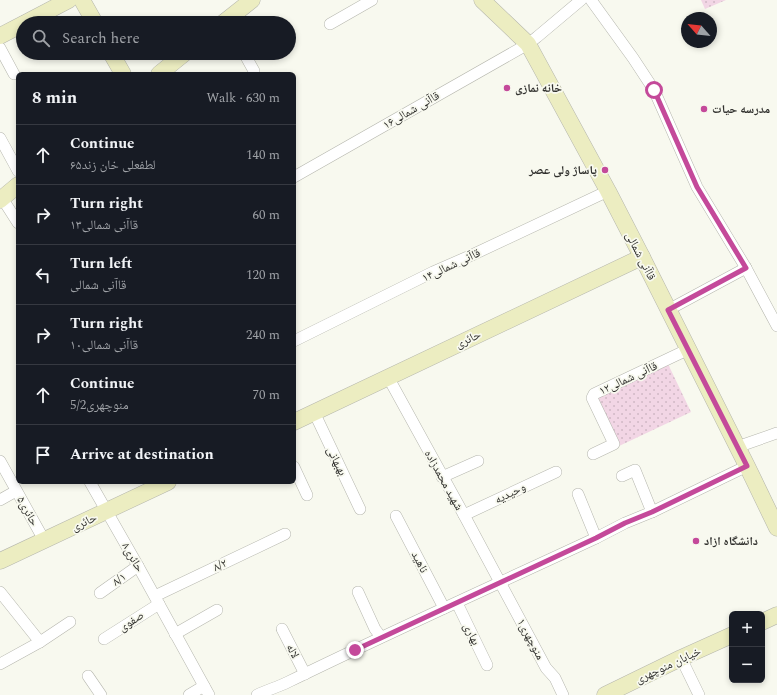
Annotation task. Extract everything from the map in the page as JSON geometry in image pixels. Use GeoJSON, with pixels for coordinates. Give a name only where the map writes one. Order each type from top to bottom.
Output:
{"type":"FeatureCollection","features":[{"type":"Feature","properties":{"kind":"street"},"geometry":{"type":"LineString","coordinates":[[38,16],[69,0]]}},
{"type":"Feature","properties":{"kind":"street"},"geometry":{"type":"LineString","coordinates":[[82,0],[91,16]]}},
{"type":"Feature","properties":{"kind":"street"},"geometry":{"type":"LineString","coordinates":[[233,16],[252,0]]}},
{"type":"Feature","properties":{"kind":"street"},"geometry":{"type":"LineString","coordinates":[[330,24],[372,0]]}},
{"type":"Feature","properties":{"kind":"street","name":"قاآنی شمالی"},"geometry":{"type":"LineString","coordinates":[[482,0],[528,44],[642,257],[777,528]]}},
{"type":"Feature","properties":{"kind":"street","name":"قاآنی شمالی۱۶"},"geometry":{"type":"LineString","coordinates":[[296,176],[528,44],[581,0]]}},
{"type":"Feature","properties":{"kind":"street"},"geometry":{"type":"LineString","coordinates":[[590,0],[633,58],[654,90],[697,187],[746,268],[777,326]]}},
{"type":"Feature","properties":{"kind":"street"},"geometry":{"type":"LineString","coordinates":[[0,36],[16,27]]}},
{"type":"Feature","properties":{"kind":"street"},"geometry":{"type":"LineString","coordinates":[[0,48],[14,74]]}},
{"type":"Feature","properties":{"kind":"street"},"geometry":{"type":"LineString","coordinates":[[115,60],[122,72]]}},
{"type":"Feature","properties":{"kind":"street"},"geometry":{"type":"LineString","coordinates":[[169,71],[179,60]]}},
{"type":"Feature","properties":{"kind":"street"},"geometry":{"type":"LineString","coordinates":[[248,60],[254,71]]}},
{"type":"Feature","properties":{"kind":"street"},"geometry":{"type":"LineString","coordinates":[[0,138],[16,167]]}},
{"type":"Feature","properties":{"kind":"street"},"geometry":{"type":"LineString","coordinates":[[16,187],[1,199],[16,220]]}},
{"type":"Feature","properties":{"kind":"street","name":"قاآنی شمالی۱۴"},"geometry":{"type":"LineString","coordinates":[[296,340],[433,272],[608,192]]}},
{"type":"Feature","properties":{"kind":"street","name":"حائری"},"geometry":{"type":"LineString","coordinates":[[296,421],[642,257]]}},
{"type":"Feature","properties":{"kind":"street"},"geometry":{"type":"LineString","coordinates":[[668,310],[746,268]]}},
{"type":"Feature","properties":{"kind":"street","name":"قاآنی شمالی۱۲"},"geometry":{"type":"LineString","coordinates":[[593,454],[614,444],[592,398],[594,394],[689,349]]}},
{"type":"Feature","properties":{"kind":"street","name":"شهید محمدزاده"},"geometry":{"type":"LineString","coordinates":[[388,377],[500,583]]}},
{"type":"Feature","properties":{"kind":"street","name":"بهبهانی"},"geometry":{"type":"LineString","coordinates":[[314,412],[360,509]]}},
{"type":"Feature","properties":{"kind":"street"},"geometry":{"type":"LineString","coordinates":[[737,447],[777,433]]}},
{"type":"Feature","properties":{"kind":"street","name":"حائری۵"},"geometry":{"type":"LineString","coordinates":[[0,461],[44,540]]}},
{"type":"Feature","properties":{"kind":"street"},"geometry":{"type":"LineString","coordinates":[[442,477],[478,461]]}},
{"type":"Feature","properties":{"kind":"street"},"geometry":{"type":"LineString","coordinates":[[257,695],[286,683],[381,637],[500,583],[625,523],[652,512],[747,466]]}},
{"type":"Feature","properties":{"kind":"street"},"geometry":{"type":"LineString","coordinates":[[622,476],[635,470],[652,512]]}},
{"type":"Feature","properties":{"kind":"street"},"geometry":{"type":"LineString","coordinates":[[296,471],[307,495]]}},
{"type":"Feature","properties":{"kind":"street","name":"وحیدیه"},"geometry":{"type":"LineString","coordinates":[[464,515],[556,472]]}},
{"type":"Feature","properties":{"kind":"street","name":"حائری۸"},"geometry":{"type":"LineString","coordinates":[[91,484],[206,690]]}},
{"type":"Feature","properties":{"kind":"street","name":"حائری"},"geometry":{"type":"LineString","coordinates":[[0,561],[164,484]]}},
{"type":"Feature","properties":{"kind":"street"},"geometry":{"type":"LineString","coordinates":[[0,500],[16,491]]}},
{"type":"Feature","properties":{"kind":"street"},"geometry":{"type":"LineString","coordinates":[[578,494],[596,538]]}},
{"type":"Feature","properties":{"kind":"street","name":"ناهید"},"geometry":{"type":"LineString","coordinates":[[396,516],[444,608]]}},
{"type":"Feature","properties":{"kind":"street","name":"۸/۲"},"geometry":{"type":"LineString","coordinates":[[157,600],[285,534]]}},
{"type":"Feature","properties":{"kind":"street","name":"۸/۱"},"geometry":{"type":"LineString","coordinates":[[100,593],[138,566]]}},
{"type":"Feature","properties":{"kind":"street","name":"منوچهری۱"},"geometry":{"type":"LineString","coordinates":[[500,583],[546,668],[555,678],[564,695]]}},
{"type":"Feature","properties":{"kind":"street"},"geometry":{"type":"LineString","coordinates":[[0,592],[40,642]]}},
{"type":"Feature","properties":{"kind":"street"},"geometry":{"type":"LineString","coordinates":[[358,592],[375,628],[381,637]]}},
{"type":"Feature","properties":{"kind":"street","name":"صفوی"},"geometry":{"type":"LineString","coordinates":[[104,639],[157,600]]}},
{"type":"Feature","properties":{"kind":"street","name":"بهاری"},"geometry":{"type":"LineString","coordinates":[[457,602],[487,665]]}},
{"type":"Feature","properties":{"kind":"street"},"geometry":{"type":"LineString","coordinates":[[175,634],[217,610]]}},
{"type":"Feature","properties":{"kind":"street"},"geometry":{"type":"LineString","coordinates":[[765,621],[777,615]]}},
{"type":"Feature","properties":{"kind":"street"},"geometry":{"type":"LineString","coordinates":[[0,664],[40,642],[70,622]]}},
{"type":"Feature","properties":{"kind":"street","name":"لاله"},"geometry":{"type":"LineString","coordinates":[[282,629],[305,674]]}},
{"type":"Feature","properties":{"kind":"street","name":"خیابان منوچهری"},"geometry":{"type":"LineString","coordinates":[[605,695],[729,636]]}},
{"type":"Feature","properties":{"kind":"street"},"geometry":{"type":"LineString","coordinates":[[681,658],[699,695]]}},
{"type":"Feature","properties":{"kind":"street"},"geometry":{"type":"LineString","coordinates":[[88,676],[101,695]]}},
{"type":"Feature","properties":{"kind":"street"},"geometry":{"type":"LineString","coordinates":[[189,695],[206,690]]}},
{"type":"Feature","properties":{"kind":"shaded area"},"geometry":{"type":"Polygon","coordinates":[[[701,0],[726,0],[705,9],[701,0]]]}},
{"type":"Feature","properties":{"kind":"shaded area"},"geometry":{"type":"Polygon","coordinates":[[[668,364],[691,412],[617,447],[597,397],[668,364]]]}},
{"type":"Feature","properties":{"kind":"place","name":"خانه نمازی"},"geometry":{"type":"Point","coordinates":[507,88]}},
{"type":"Feature","properties":{"kind":"place","name":"مدرسه حیات"},"geometry":{"type":"Point","coordinates":[704,109]}},
{"type":"Feature","properties":{"kind":"place","name":"پاساژ ولی عصر"},"geometry":{"type":"Point","coordinates":[605,170]}},
{"type":"Feature","properties":{"kind":"place","name":"دانشگاه ازاد"},"geometry":{"type":"Point","coordinates":[696,541]}},
{"type":"Feature","properties":{"kind":"route"},"geometry":{"type":"LineString","coordinates":[[355,650],[596,538],[625,523],[652,512],[747,466],[668,310],[746,268],[697,187],[654,90]]}}]}
